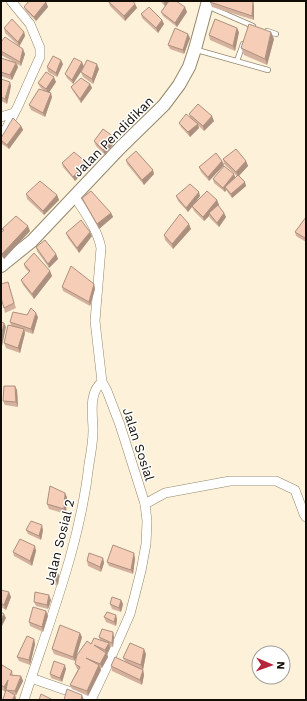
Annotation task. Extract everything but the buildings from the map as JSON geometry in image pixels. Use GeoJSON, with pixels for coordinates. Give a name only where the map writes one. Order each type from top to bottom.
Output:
{"type":"FeatureCollection","features":[{"type":"Feature","properties":{"kind":"street"},"geometry":{"type":"LineString","coordinates":[[1,139],[40,57],[40,48],[30,24],[11,1]]}},
{"type":"Feature","properties":{"kind":"street","name":"Jalan Pendidikan"},"geometry":{"type":"LineString","coordinates":[[1,266],[32,241],[120,148],[164,105],[179,85],[189,67],[207,4]]}},
{"type":"Feature","properties":{"kind":"street"},"geometry":{"type":"LineString","coordinates":[[1,117],[14,113]]}},
{"type":"Feature","properties":{"kind":"street","name":"Jalan Sosial"},"geometry":{"type":"LineString","coordinates":[[74,196],[94,226],[99,237],[101,248],[95,321],[100,384],[107,391],[120,425],[144,504],[147,521],[146,544],[141,571],[125,625],[91,700]]}},
{"type":"Feature","properties":{"kind":"street","name":"Jalan Sosial 2"},"geometry":{"type":"LineString","coordinates":[[24,700],[60,592],[78,525],[93,432],[92,407],[95,390],[100,384]]}},
{"type":"Feature","properties":{"kind":"street"},"geometry":{"type":"LineString","coordinates":[[144,504],[165,493],[230,481],[276,481],[295,490],[306,517]]}},
{"type":"Feature","properties":{"kind":"street"},"geometry":{"type":"LineString","coordinates":[[31,678],[91,700]]}},
{"type":"Feature","properties":{"kind":"lane"},"geometry":{"type":"LineString","coordinates":[[207,4],[256,28]]}},
{"type":"Feature","properties":{"kind":"lane"},"geometry":{"type":"LineString","coordinates":[[247,32],[249,25]]}},
{"type":"Feature","properties":{"kind":"lane"},"geometry":{"type":"LineString","coordinates":[[263,30],[276,34]]}},
{"type":"Feature","properties":{"kind":"lane"},"geometry":{"type":"LineString","coordinates":[[237,61],[244,40]]}},
{"type":"Feature","properties":{"kind":"lane"},"geometry":{"type":"LineString","coordinates":[[195,49],[268,70]]}}]}
